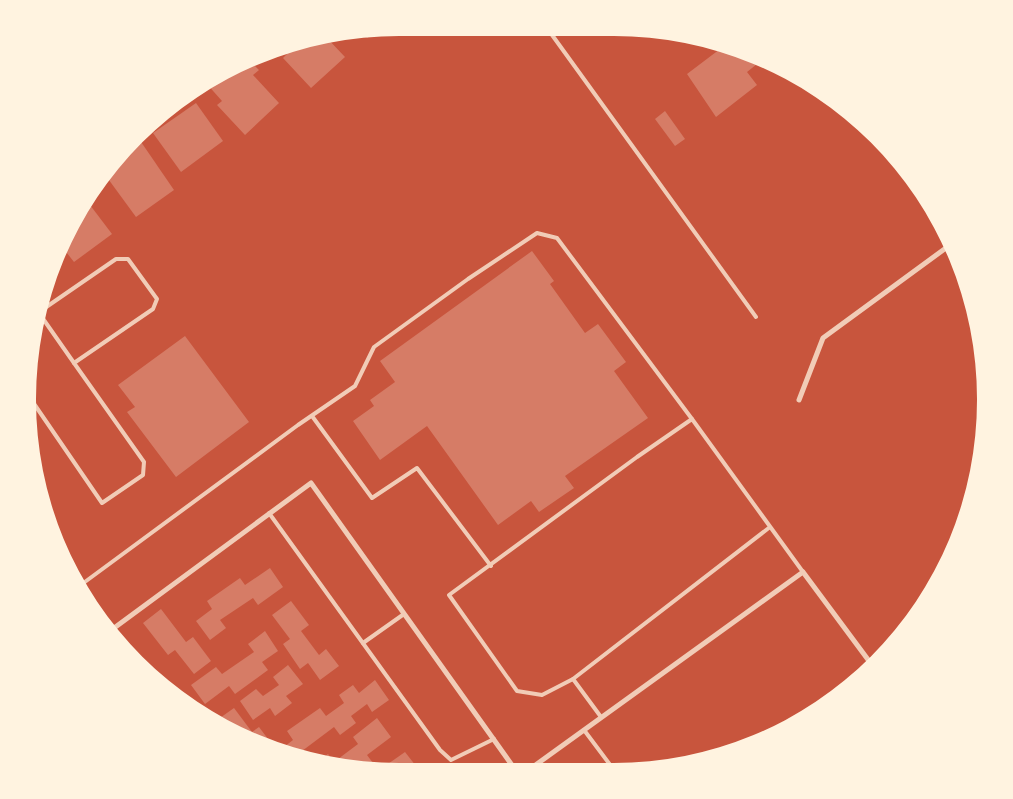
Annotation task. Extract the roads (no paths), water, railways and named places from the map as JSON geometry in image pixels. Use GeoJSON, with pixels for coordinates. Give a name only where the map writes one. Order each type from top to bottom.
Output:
{"type":"FeatureCollection","features":[{"type":"Feature","properties":{"kind":"street"},"geometry":{"type":"LineString","coordinates":[[800,400],[822,338],[944,249]]}},
{"type":"Feature","properties":{"kind":"street"},"geometry":{"type":"LineString","coordinates":[[116,627],[311,483],[510,763]]}},
{"type":"Feature","properties":{"kind":"street"},"geometry":{"type":"LineString","coordinates":[[537,763],[804,572],[867,659]]}},
{"type":"Feature","properties":{"kind":"lane"},"geometry":{"type":"LineString","coordinates":[[553,36],[756,317]]}},
{"type":"Feature","properties":{"kind":"lane"},"geometry":{"type":"LineString","coordinates":[[85,581],[355,386],[374,347],[468,279],[537,233],[557,238],[804,572]]}},
{"type":"Feature","properties":{"kind":"lane"},"geometry":{"type":"LineString","coordinates":[[49,306],[116,259],[128,259],[157,299],[153,309],[74,363]]}},
{"type":"Feature","properties":{"kind":"lane"},"geometry":{"type":"LineString","coordinates":[[36,406],[102,503],[143,475],[144,462],[45,321]]}},
{"type":"Feature","properties":{"kind":"lane"},"geometry":{"type":"LineString","coordinates":[[312,416],[372,498],[417,468],[490,566]]}},
{"type":"Feature","properties":{"kind":"lane"},"geometry":{"type":"LineString","coordinates":[[692,419],[449,595],[518,691],[542,695],[573,678],[770,527]]}},
{"type":"Feature","properties":{"kind":"lane"},"geometry":{"type":"LineString","coordinates":[[269,513],[440,750],[451,760],[494,740]]}},
{"type":"Feature","properties":{"kind":"lane"},"geometry":{"type":"LineString","coordinates":[[363,643],[404,614]]}},
{"type":"Feature","properties":{"kind":"lane"},"geometry":{"type":"LineString","coordinates":[[573,678],[601,717]]}},
{"type":"Feature","properties":{"kind":"lane"},"geometry":{"type":"LineString","coordinates":[[584,730],[609,763]]}}]}
